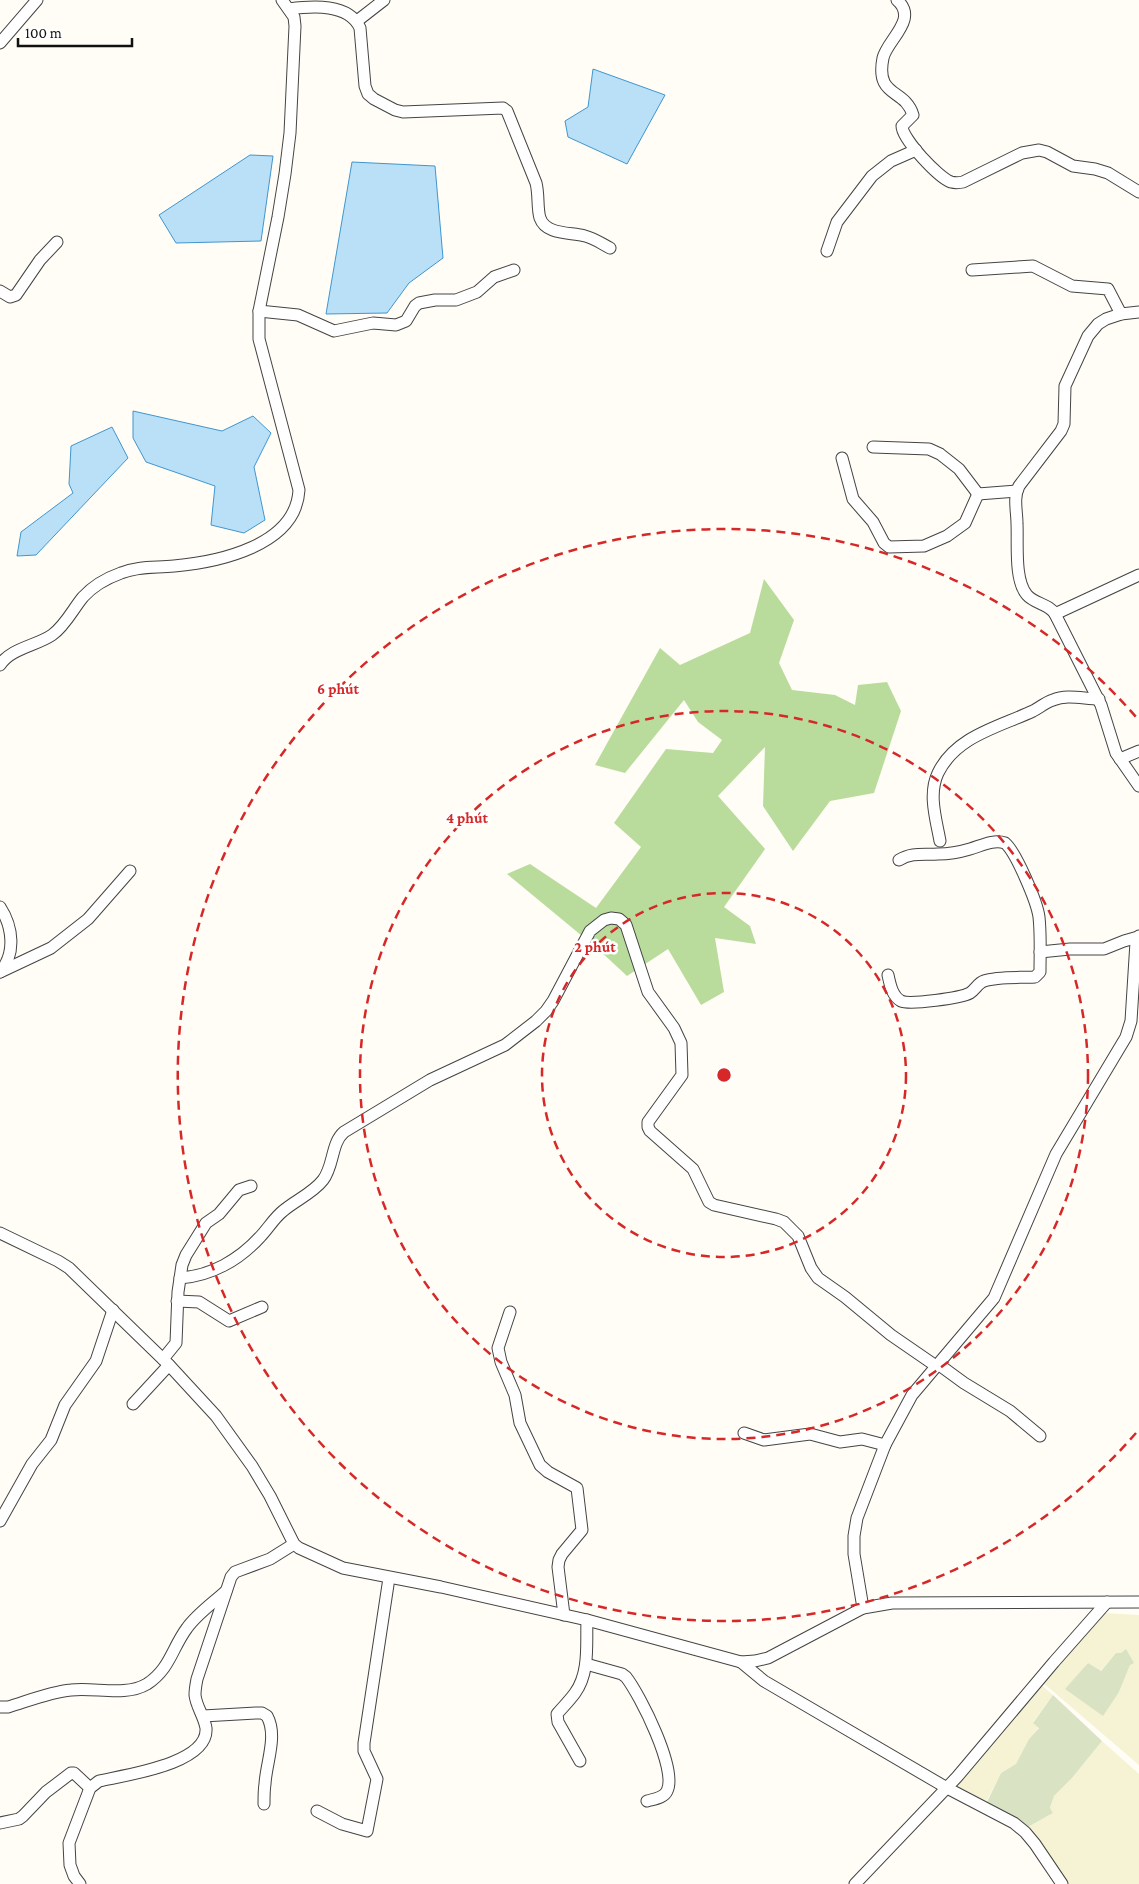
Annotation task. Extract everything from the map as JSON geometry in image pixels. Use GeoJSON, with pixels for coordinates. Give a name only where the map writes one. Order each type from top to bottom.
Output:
{"type":"FeatureCollection","features":[{"type":"Feature","properties":{"kind":"street"},"geometry":{"type":"LineString","coordinates":[[0,44],[37,0]]}},
{"type":"Feature","properties":{"kind":"street"},"geometry":{"type":"LineString","coordinates":[[357,21],[384,0]]}},
{"type":"Feature","properties":{"kind":"street"},"geometry":{"type":"LineString","coordinates":[[897,0],[901,3],[904,15],[903,23],[900,32],[887,47],[883,58],[882,80],[887,88],[900,97],[912,111],[913,115],[902,126],[902,130],[916,150],[942,176],[952,182],[962,182],[1022,153],[1039,150],[1047,152],[1073,166],[1108,173],[1139,192]]}},
{"type":"Feature","properties":{"kind":"street"},"geometry":{"type":"LineString","coordinates":[[286,4],[322,7],[352,16],[360,28],[368,94],[395,110],[403,112],[503,108],[507,111],[536,183],[539,194],[540,217],[546,227],[558,232],[588,237],[610,248]]}},
{"type":"Feature","properties":{"kind":"street"},"geometry":{"type":"LineString","coordinates":[[0,665],[6,658],[53,634],[84,596],[106,580],[135,568],[173,566],[210,561],[231,555],[269,538],[283,527],[293,515],[298,503],[299,490],[259,339],[259,311],[278,216],[290,132],[295,26],[294,18],[286,4]]}},
{"type":"Feature","properties":{"kind":"street"},"geometry":{"type":"LineString","coordinates":[[827,251],[837,222],[872,176],[891,161],[916,150]]}},
{"type":"Feature","properties":{"kind":"street"},"geometry":{"type":"LineString","coordinates":[[0,291],[10,297],[16,295],[40,260],[58,242]]}},
{"type":"Feature","properties":{"kind":"street"},"geometry":{"type":"LineString","coordinates":[[972,270],[1033,266],[1072,286],[1108,289],[1121,314]]}},
{"type":"Feature","properties":{"kind":"street"},"geometry":{"type":"LineString","coordinates":[[259,311],[298,315],[334,331],[373,323],[396,325],[406,321],[419,303],[456,300],[477,292],[494,277],[514,270]]}},
{"type":"Feature","properties":{"kind":"street"},"geometry":{"type":"LineString","coordinates":[[1139,312],[1121,314],[1098,324],[1088,336],[1080,357],[1065,386],[1064,424],[1016,491],[1016,551],[1022,584],[1028,596],[1049,608],[1055,614],[1099,699],[1113,746],[1139,786]]}},
{"type":"Feature","properties":{"kind":"street"},"geometry":{"type":"LineString","coordinates":[[873,447],[929,449],[940,454],[958,469],[978,494]]}},
{"type":"Feature","properties":{"kind":"street"},"geometry":{"type":"LineString","coordinates":[[842,458],[853,499],[873,522],[884,543],[889,547],[924,546],[947,536],[965,523],[978,494]]}},
{"type":"Feature","properties":{"kind":"street"},"geometry":{"type":"LineString","coordinates":[[978,494],[1016,491]]}},
{"type":"Feature","properties":{"kind":"street"},"geometry":{"type":"LineString","coordinates":[[1055,614],[1139,575]]}},
{"type":"Feature","properties":{"kind":"street"},"geometry":{"type":"LineString","coordinates":[[940,841],[933,801],[938,774],[951,755],[971,738],[1033,711],[1053,699],[1067,697],[1099,699]]}},
{"type":"Feature","properties":{"kind":"street"},"geometry":{"type":"LineString","coordinates":[[1120,759],[1139,751]]}},
{"type":"Feature","properties":{"kind":"street"},"geometry":{"type":"LineString","coordinates":[[888,975],[892,991],[896,997],[906,1003],[969,993],[978,984],[987,980],[1038,975],[1040,972],[1038,910],[1014,854],[1004,843],[993,842],[968,850],[938,854],[919,853],[905,856],[899,860]]}},
{"type":"Feature","properties":{"kind":"street"},"geometry":{"type":"LineString","coordinates":[[0,972],[44,953],[88,919],[130,871]]}},
{"type":"Feature","properties":{"kind":"street"},"geometry":{"type":"LineString","coordinates":[[0,907],[8,924],[11,938],[8,960],[0,972]]}},
{"type":"Feature","properties":{"kind":"street"},"geometry":{"type":"LineString","coordinates":[[180,1278],[203,1275],[233,1260],[255,1242],[284,1210],[323,1181],[331,1165],[338,1140],[344,1132],[430,1080],[505,1045],[536,1021],[553,1000],[590,931],[604,920],[611,918],[619,919],[626,926],[648,992],[674,1028],[681,1043],[682,1074],[648,1122],[650,1131],[693,1169],[709,1202],[714,1205],[784,1222],[798,1236],[811,1268],[818,1278],[845,1297],[891,1336],[1010,1411],[1040,1436]]}},
{"type":"Feature","properties":{"kind":"street"},"geometry":{"type":"LineString","coordinates":[[863,1608],[854,1554],[854,1536],[857,1518],[885,1445],[906,1404],[994,1298],[1056,1154],[1126,1037],[1132,1021],[1138,936],[1104,949],[1070,949],[1040,952]]}},
{"type":"Feature","properties":{"kind":"street"},"geometry":{"type":"LineString","coordinates":[[133,1404],[166,1362],[176,1343],[177,1301],[186,1255],[206,1223],[219,1214],[239,1190],[251,1186]]}},
{"type":"Feature","properties":{"kind":"street"},"geometry":{"type":"LineString","coordinates":[[0,1233],[69,1268],[113,1310],[166,1362],[216,1416],[238,1444],[270,1496],[294,1544],[322,1560],[343,1568],[441,1587],[587,1620],[741,1662],[768,1658],[863,1608],[892,1603],[1139,1602]]}},
{"type":"Feature","properties":{"kind":"street"},"geometry":{"type":"LineString","coordinates":[[177,1301],[199,1302],[229,1321],[262,1307]]}},
{"type":"Feature","properties":{"kind":"street"},"geometry":{"type":"LineString","coordinates":[[0,1521],[32,1464],[51,1440],[65,1405],[96,1361],[113,1310]]}},
{"type":"Feature","properties":{"kind":"street"},"geometry":{"type":"LineString","coordinates":[[510,1312],[498,1348],[501,1362],[515,1394],[520,1423],[540,1465],[548,1472],[577,1488],[582,1530],[559,1560],[558,1567],[564,1615]]}},
{"type":"Feature","properties":{"kind":"street"},"geometry":{"type":"LineString","coordinates":[[744,1434],[764,1440],[810,1434],[840,1442],[862,1439],[885,1445]]}},
{"type":"Feature","properties":{"kind":"street"},"geometry":{"type":"LineString","coordinates":[[80,1884],[74,1876],[70,1865],[69,1843],[90,1788],[99,1782],[168,1764],[200,1746],[205,1738],[206,1728],[195,1695],[197,1679],[231,1577],[235,1572],[270,1559],[294,1544]]}},
{"type":"Feature","properties":{"kind":"street"},"geometry":{"type":"LineString","coordinates":[[317,1811],[342,1824],[367,1832],[377,1779],[364,1751],[364,1743],[389,1578]]}},
{"type":"Feature","properties":{"kind":"street"},"geometry":{"type":"LineString","coordinates":[[0,1707],[8,1707],[72,1690],[128,1690],[143,1686],[157,1676],[169,1663],[189,1625],[227,1590]]}},
{"type":"Feature","properties":{"kind":"street"},"geometry":{"type":"LineString","coordinates":[[855,1884],[947,1788],[1054,1662],[1108,1602]]}},
{"type":"Feature","properties":{"kind":"street"},"geometry":{"type":"LineString","coordinates":[[580,1761],[558,1722],[557,1714],[576,1692],[582,1678],[586,1664],[587,1620]]}},
{"type":"Feature","properties":{"kind":"street"},"geometry":{"type":"LineString","coordinates":[[764,1681],[768,1658]]}},
{"type":"Feature","properties":{"kind":"street"},"geometry":{"type":"LineString","coordinates":[[741,1662],[764,1681],[947,1788],[1014,1823],[1025,1832],[1062,1884]]}},
{"type":"Feature","properties":{"kind":"street"},"geometry":{"type":"LineString","coordinates":[[586,1664],[622,1674],[626,1677],[656,1732],[670,1777],[669,1788],[659,1798],[647,1801]]}},
{"type":"Feature","properties":{"kind":"street"},"geometry":{"type":"LineString","coordinates":[[203,1716],[256,1712],[267,1716],[271,1748],[265,1783],[264,1804]]}},
{"type":"Feature","properties":{"kind":"street"},"geometry":{"type":"LineString","coordinates":[[0,1823],[23,1816],[46,1792],[70,1773],[74,1773],[90,1788]]}},
{"type":"Feature","properties":{"kind":"shaded area"},"geometry":{"type":"Polygon","coordinates":[[[1103,1613],[1139,1615],[1139,1765],[1041,1681],[1103,1613]],[[1126,1649],[1121,1653],[1116,1653],[1100,1671],[1088,1663],[1065,1690],[1119,1692],[1130,1665],[1126,1649]]]}},
{"type":"Feature","properties":{"kind":"shaded area"},"geometry":{"type":"Polygon","coordinates":[[[1040,1684],[1053,1695],[1033,1722],[1039,1727],[1029,1739],[1016,1765],[1001,1773],[985,1804],[955,1785],[1040,1684]]]}},
{"type":"Feature","properties":{"kind":"shaded area"},"geometry":{"type":"Polygon","coordinates":[[[1102,1741],[1139,1774],[1139,1884],[1064,1884],[1026,1828],[1053,1813],[1050,1809],[1054,1796],[1072,1778],[1102,1741]]]}},
{"type":"Feature","properties":{"kind":"green space"},"geometry":{"type":"Polygon","coordinates":[[[764,579],[794,620],[779,663],[792,690],[835,695],[855,705],[858,685],[887,682],[901,711],[874,793],[830,801],[793,851],[763,806],[765,747],[718,796],[765,849],[724,907],[750,926],[756,944],[715,938],[724,992],[701,1005],[668,949],[627,976],[599,950],[507,874],[530,864],[596,908],[641,847],[614,823],[666,749],[713,753],[722,740],[698,722],[684,700],[625,773],[595,765],[660,648],[680,665],[750,633],[764,579]]]}},
{"type":"Feature","properties":{"kind":"green space"},"geometry":{"type":"Polygon","coordinates":[[[1126,1649],[1134,1663],[1130,1665],[1119,1692],[1103,1716],[1065,1689],[1088,1663],[1101,1671],[1116,1653],[1121,1653],[1126,1649]]]}},
{"type":"Feature","properties":{"kind":"green space"},"geometry":{"type":"Polygon","coordinates":[[[1053,1695],[1102,1741],[1072,1778],[1054,1796],[1050,1808],[1053,1813],[1026,1828],[986,1804],[1001,1773],[1016,1764],[1029,1739],[1039,1728],[1033,1723],[1053,1695]]]}},
{"type":"Feature","properties":{"kind":"water"},"geometry":{"type":"Polygon","coordinates":[[[593,69],[665,95],[627,164],[568,137],[565,121],[588,107],[593,69]]]}},
{"type":"Feature","properties":{"kind":"water"},"geometry":{"type":"Polygon","coordinates":[[[250,155],[273,156],[261,241],[176,243],[159,215],[250,155]]]}},
{"type":"Feature","properties":{"kind":"water"},"geometry":{"type":"Polygon","coordinates":[[[352,162],[435,166],[443,258],[409,283],[387,313],[326,314],[352,162]]]}},
{"type":"Feature","properties":{"kind":"water"},"geometry":{"type":"Polygon","coordinates":[[[133,411],[222,431],[253,416],[271,433],[254,467],[265,520],[244,533],[211,525],[215,486],[146,462],[133,438],[133,411]]]}},
{"type":"Feature","properties":{"kind":"water"},"geometry":{"type":"Polygon","coordinates":[[[112,427],[128,458],[36,555],[17,556],[21,532],[73,493],[69,484],[71,446],[112,427]]]}}]}
